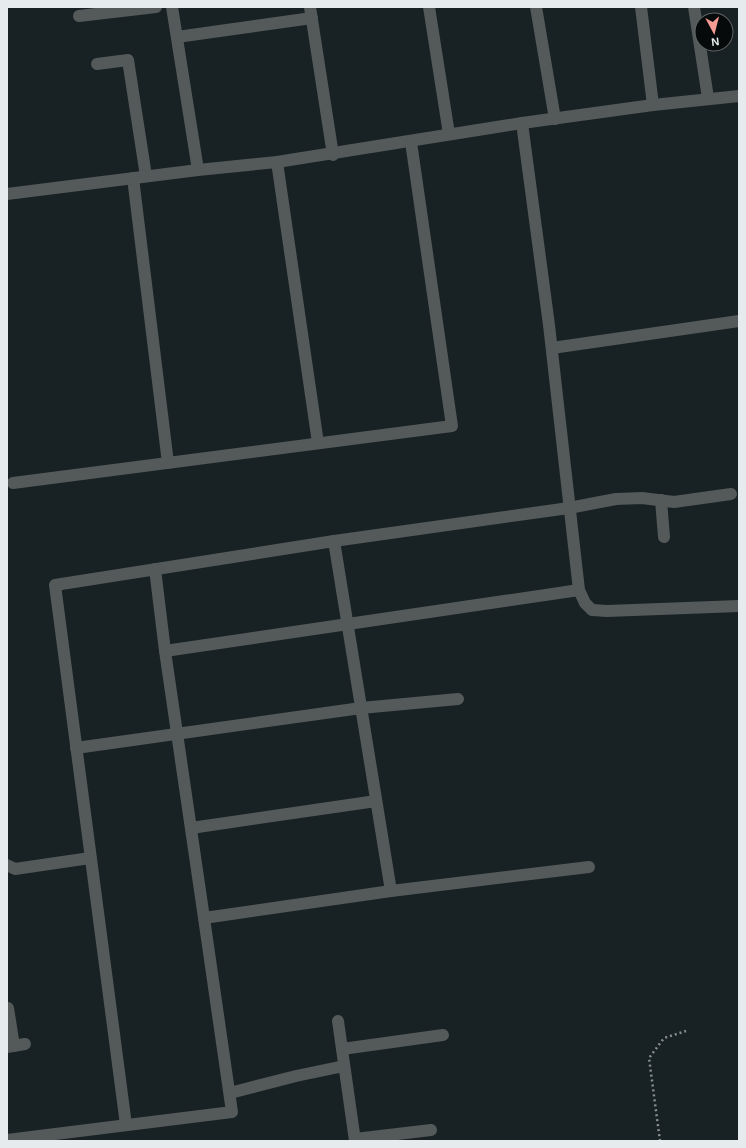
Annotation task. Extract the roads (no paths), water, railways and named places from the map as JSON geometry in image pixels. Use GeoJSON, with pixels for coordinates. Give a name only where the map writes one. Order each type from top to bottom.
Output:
{"type":"FeatureCollection","features":[{"type":"Feature","properties":{"kind":"street"},"geometry":{"type":"LineString","coordinates":[[79,16],[156,7]]}},
{"type":"Feature","properties":{"kind":"street"},"geometry":{"type":"LineString","coordinates":[[172,7],[198,170]]}},
{"type":"Feature","properties":{"kind":"street"},"geometry":{"type":"LineString","coordinates":[[429,7],[449,134]]}},
{"type":"Feature","properties":{"kind":"street"},"geometry":{"type":"LineString","coordinates":[[536,7],[555,119]]}},
{"type":"Feature","properties":{"kind":"street"},"geometry":{"type":"LineString","coordinates":[[641,7],[653,105]]}},
{"type":"Feature","properties":{"kind":"street"},"geometry":{"type":"LineString","coordinates":[[694,7],[708,98]]}},
{"type":"Feature","properties":{"kind":"street"},"geometry":{"type":"LineString","coordinates":[[177,37],[311,13],[333,155]]}},
{"type":"Feature","properties":{"kind":"street"},"geometry":{"type":"LineString","coordinates":[[97,64],[128,60],[146,176]]}},
{"type":"Feature","properties":{"kind":"street"},"geometry":{"type":"LineString","coordinates":[[7,194],[146,176],[333,155],[449,134],[522,123],[708,98],[739,96]]}},
{"type":"Feature","properties":{"kind":"street"},"geometry":{"type":"LineString","coordinates":[[522,123],[552,348],[579,590],[585,603],[592,610],[607,611],[739,606]]}},
{"type":"Feature","properties":{"kind":"street"},"geometry":{"type":"LineString","coordinates":[[14,483],[452,426],[411,142]]}},
{"type":"Feature","properties":{"kind":"street"},"geometry":{"type":"LineString","coordinates":[[276,162],[318,444]]}},
{"type":"Feature","properties":{"kind":"street"},"geometry":{"type":"LineString","coordinates":[[133,178],[168,463]]}},
{"type":"Feature","properties":{"kind":"street"},"geometry":{"type":"LineString","coordinates":[[552,348],[739,321]]}},
{"type":"Feature","properties":{"kind":"street"},"geometry":{"type":"LineString","coordinates":[[126,1125],[55,585],[334,541],[569,508],[616,499],[642,498],[674,502],[731,494]]}},
{"type":"Feature","properties":{"kind":"street"},"geometry":{"type":"LineString","coordinates":[[661,500],[664,537]]}},
{"type":"Feature","properties":{"kind":"street"},"geometry":{"type":"LineString","coordinates":[[334,541],[391,891]]}},
{"type":"Feature","properties":{"kind":"street"},"geometry":{"type":"LineString","coordinates":[[7,1140],[232,1112],[165,651],[155,569]]}},
{"type":"Feature","properties":{"kind":"street"},"geometry":{"type":"LineString","coordinates":[[165,651],[579,590]]}},
{"type":"Feature","properties":{"kind":"street"},"geometry":{"type":"LineString","coordinates":[[76,748],[362,708],[458,699]]}},
{"type":"Feature","properties":{"kind":"street"},"geometry":{"type":"LineString","coordinates":[[191,828],[376,801]]}},
{"type":"Feature","properties":{"kind":"street"},"geometry":{"type":"LineString","coordinates":[[7,865],[14,869],[90,858]]}},
{"type":"Feature","properties":{"kind":"street"},"geometry":{"type":"LineString","coordinates":[[204,918],[391,891],[589,867]]}},
{"type":"Feature","properties":{"kind":"street"},"geometry":{"type":"LineString","coordinates":[[8,1008],[15,1046]]}},
{"type":"Feature","properties":{"kind":"street"},"geometry":{"type":"LineString","coordinates":[[338,1021],[355,1140],[431,1130]]}},
{"type":"Feature","properties":{"kind":"street"},"geometry":{"type":"LineString","coordinates":[[342,1049],[443,1035]]}},
{"type":"Feature","properties":{"kind":"street"},"geometry":{"type":"LineString","coordinates":[[230,1093],[296,1076],[344,1066]]}}]}
